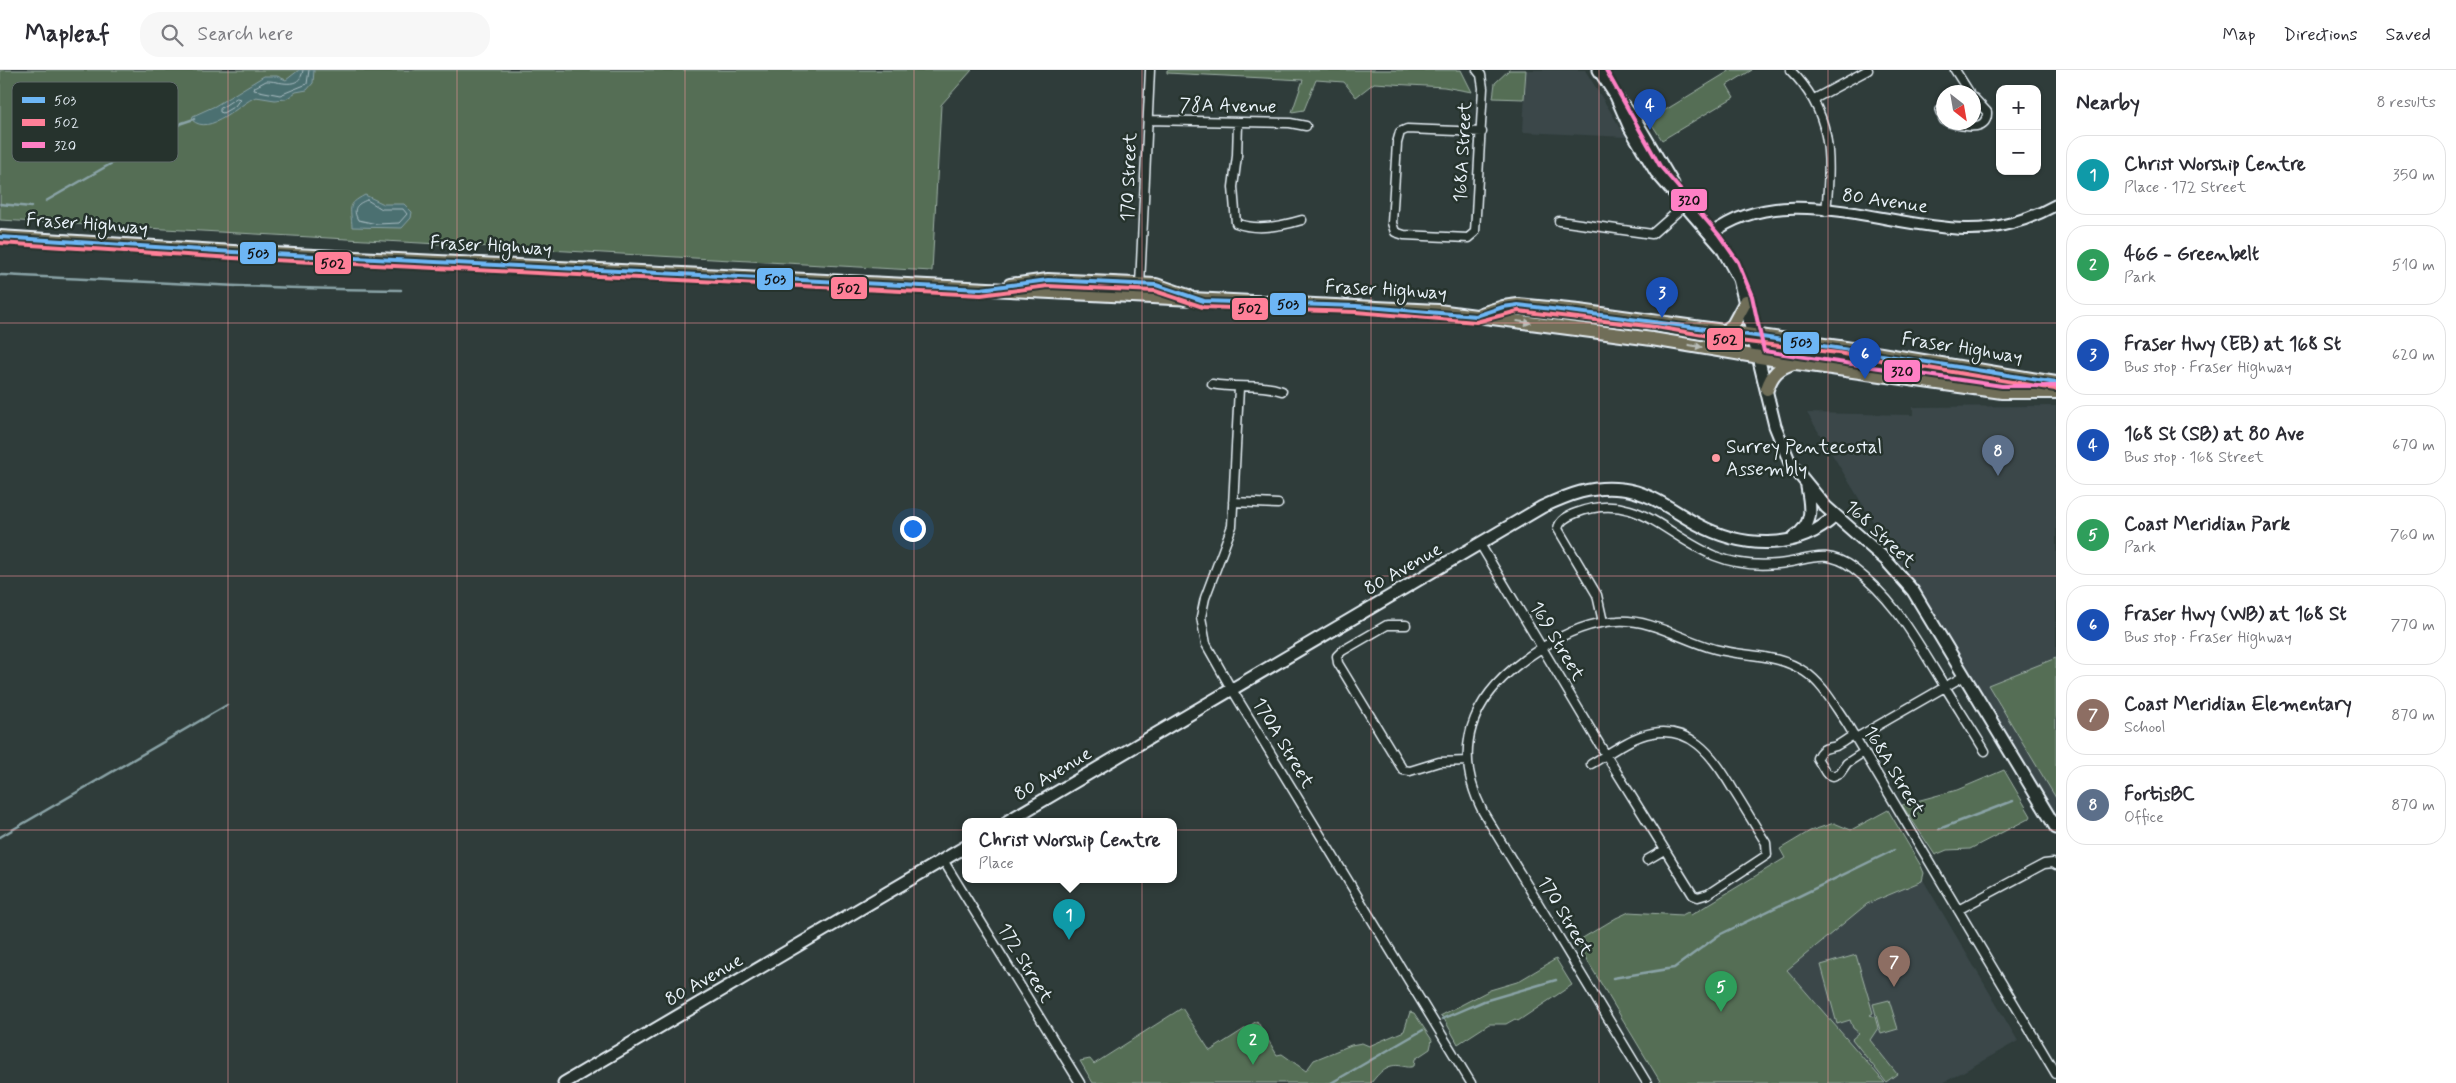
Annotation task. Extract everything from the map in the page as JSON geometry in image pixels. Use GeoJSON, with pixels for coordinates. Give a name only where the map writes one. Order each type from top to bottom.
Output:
{"type":"FeatureCollection","features":[{"type":"Feature","properties":{"kind":"main road","name":"168 Street"},"geometry":{"type":"LineString","coordinates":[[1599,70],[1637,123],[1685,205],[1711,234],[1732,265],[1746,300],[1775,426],[1784,451],[1806,486],[1835,516],[1885,559],[1910,586],[2056,828]]}},
{"type":"Feature","properties":{"kind":"main road","name":"Fraser Highway"},"geometry":{"type":"LineString","coordinates":[[0,236],[213,251],[1056,294],[1356,306],[1476,316],[1652,339],[2002,392],[2056,392]]}},
{"type":"Feature","properties":{"kind":"main road","name":"Fraser Highway"},"geometry":{"type":"LineString","coordinates":[[981,289],[1048,280],[1156,285],[1204,301]]}},
{"type":"Feature","properties":{"kind":"main road"},"geometry":{"type":"LineString","coordinates":[[1056,294],[1062,288],[1098,283]]}},
{"type":"Feature","properties":{"kind":"main road"},"geometry":{"type":"LineString","coordinates":[[1724,332],[1733,325],[1746,300]]}},
{"type":"Feature","properties":{"kind":"main road","name":"Fraser Highway"},"geometry":{"type":"LineString","coordinates":[[1476,316],[1503,307],[1518,305],[1657,321],[1839,347],[2056,383]]}},
{"type":"Feature","properties":{"kind":"main road"},"geometry":{"type":"LineString","coordinates":[[1766,390],[1776,371],[1781,367],[1796,362]]}},
{"type":"Feature","properties":{"kind":"main road"},"geometry":{"type":"LineString","coordinates":[[1790,540],[1800,534],[1810,517],[1806,486]]}},
{"type":"Feature","properties":{"kind":"main road","name":"80 Avenue"},"geometry":{"type":"LineString","coordinates":[[1013,818],[1542,507],[1567,495],[1585,490],[1604,488],[1625,489],[1649,497],[1697,524],[1729,538],[1761,544],[1790,540],[1825,526],[1835,516]]}},
{"type":"Feature","properties":{"kind":"main road","name":"80 Avenue"},"geometry":{"type":"LineString","coordinates":[[564,1083],[962,849]]}},
{"type":"Feature","properties":{"kind":"street","name":"170 Street"},"geometry":{"type":"LineString","coordinates":[[1140,285],[1150,70]]}},
{"type":"Feature","properties":{"kind":"street"},"geometry":{"type":"LineString","coordinates":[[1479,73],[1488,70]]}},
{"type":"Feature","properties":{"kind":"street"},"geometry":{"type":"LineString","coordinates":[[1790,70],[1814,99],[1824,127],[1830,154],[1826,211]]}},
{"type":"Feature","properties":{"kind":"street"},"geometry":{"type":"LineString","coordinates":[[1814,99],[1868,70]]}},
{"type":"Feature","properties":{"kind":"street"},"geometry":{"type":"LineString","coordinates":[[1955,70],[1962,85]]}},
{"type":"Feature","properties":{"kind":"street","name":"168A Street"},"geometry":{"type":"LineString","coordinates":[[1479,73],[1483,88],[1482,132],[1476,229],[1473,236],[1468,238],[1404,235],[1395,232],[1393,205],[1397,143],[1400,132],[1407,129],[1482,132]]}},
{"type":"Feature","properties":{"kind":"street"},"geometry":{"type":"LineString","coordinates":[[1981,106],[1987,112],[1987,119],[1981,124]]}},
{"type":"Feature","properties":{"kind":"street","name":"78A Avenue"},"geometry":{"type":"LineString","coordinates":[[1148,120],[1290,123],[1306,126]]}},
{"type":"Feature","properties":{"kind":"street"},"geometry":{"type":"LineString","coordinates":[[1238,123],[1238,152],[1233,191],[1236,223],[1246,226],[1269,227],[1302,220]]}},
{"type":"Feature","properties":{"kind":"street"},"geometry":{"type":"LineString","coordinates":[[1559,221],[1652,234],[1685,205]]}},
{"type":"Feature","properties":{"kind":"street","name":"80 Avenue"},"geometry":{"type":"LineString","coordinates":[[1711,234],[1720,227],[1748,214],[1769,209],[1796,207],[1965,229],[2000,226],[2055,207]]}},
{"type":"Feature","properties":{"kind":"street"},"geometry":{"type":"LineString","coordinates":[[1212,384],[1239,388],[1261,386],[1282,391]]}},
{"type":"Feature","properties":{"kind":"street","name":"170A Street"},"geometry":{"type":"LineString","coordinates":[[1239,388],[1231,529],[1204,603],[1201,622],[1206,644],[1232,690],[1471,1083]]}},
{"type":"Feature","properties":{"kind":"street"},"geometry":{"type":"LineString","coordinates":[[1233,502],[1278,504]]}},
{"type":"Feature","properties":{"kind":"street"},"geometry":{"type":"LineString","coordinates":[[1603,622],[1597,595],[1559,531],[1561,521],[1578,512],[1607,507],[1637,512],[1653,519],[1700,549],[1738,563],[1771,565],[1823,556],[1836,559],[1850,566],[1892,602],[1986,751]]}},
{"type":"Feature","properties":{"kind":"street","name":"169 Street"},"geometry":{"type":"LineString","coordinates":[[1480,544],[1606,755],[1689,890],[1696,897],[1708,894],[1762,860],[1768,853],[1766,843],[1718,764],[1696,742],[1677,734],[1656,733],[1635,739],[1606,755]]}},
{"type":"Feature","properties":{"kind":"street","name":"168A Street"},"geometry":{"type":"LineString","coordinates":[[1542,648],[1579,628],[1603,622],[1644,623],[1715,649],[1765,655],[1791,663],[1816,680],[1855,736],[2056,1074]]}},
{"type":"Feature","properties":{"kind":"street"},"geometry":{"type":"LineString","coordinates":[[1406,625],[1387,625],[1342,651],[1336,658],[1341,670],[1403,770],[1408,772],[1439,762],[1468,761]]}},
{"type":"Feature","properties":{"kind":"street","name":"170 Street"},"geometry":{"type":"LineString","coordinates":[[1542,648],[1510,669],[1490,691],[1476,715],[1469,745],[1468,761],[1474,791],[1485,815],[1647,1083]]}},
{"type":"Feature","properties":{"kind":"street"},"geometry":{"type":"LineString","coordinates":[[1864,752],[1847,762],[1840,773],[1833,776],[1826,773],[1817,758],[1821,750],[1826,747],[1836,746],[1964,676]]}},
{"type":"Feature","properties":{"kind":"street"},"geometry":{"type":"LineString","coordinates":[[1591,764],[1606,755]]}},
{"type":"Feature","properties":{"kind":"street"},"geometry":{"type":"LineString","coordinates":[[1648,860],[1664,850]]}},
{"type":"Feature","properties":{"kind":"street","name":"172 Street"},"geometry":{"type":"LineString","coordinates":[[944,860],[1080,1083]]}},
{"type":"Feature","properties":{"kind":"street"},"geometry":{"type":"LineString","coordinates":[[1958,910],[2044,864],[2054,864]]}},
{"type":"Feature","properties":{"kind":"shaded area"},"geometry":{"type":"Polygon","coordinates":[[[1526,70],[1585,70],[1626,137],[1523,132],[1526,70]]]}},
{"type":"Feature","properties":{"kind":"shaded area"},"geometry":{"type":"Polygon","coordinates":[[[2056,406],[2055,821],[1807,413],[1913,415],[1913,407],[2056,406]]]}},
{"type":"Feature","properties":{"kind":"shaded area"},"geometry":{"type":"Polygon","coordinates":[[[1906,851],[2018,1041],[1943,1083],[1885,1083],[1756,934],[1906,851]]]}},
{"type":"Feature","properties":{"kind":"green space"},"geometry":{"type":"Polygon","coordinates":[[[0,70],[972,70],[941,105],[932,271],[0,220],[0,70]]]}},
{"type":"Feature","properties":{"kind":"green space"},"geometry":{"type":"Polygon","coordinates":[[[1167,70],[1461,70],[1472,92],[1444,87],[1374,83],[1356,97],[1344,82],[1316,80],[1304,110],[1292,112],[1303,80],[1167,73],[1167,70]]]}},
{"type":"Feature","properties":{"kind":"green space"},"geometry":{"type":"Polygon","coordinates":[[[1509,70],[1526,70],[1524,99],[1493,98],[1495,83],[1509,70]]]}},
{"type":"Feature","properties":{"kind":"green space"},"geometry":{"type":"Polygon","coordinates":[[[1731,70],[1752,70],[1727,85],[1734,97],[1662,140],[1649,120],[1731,70]]]}},
{"type":"Feature","properties":{"kind":"green space"},"geometry":{"type":"Polygon","coordinates":[[[2056,658],[2056,798],[1988,685],[2056,658]]]}},
{"type":"Feature","properties":{"kind":"green space"},"geometry":{"type":"Polygon","coordinates":[[[2004,770],[2031,816],[2030,818],[1970,849],[1947,850],[1935,855],[1902,805],[1957,790],[2004,770]]]}},
{"type":"Feature","properties":{"kind":"green space"},"geometry":{"type":"Polygon","coordinates":[[[1888,810],[1921,866],[1924,873],[1922,881],[1867,904],[1787,970],[1885,1083],[1661,1083],[1576,942],[1629,912],[1682,915],[1688,912],[1691,915],[1785,858],[1780,849],[1810,831],[1834,823],[1851,830],[1888,810]]]}},
{"type":"Feature","properties":{"kind":"green space"},"geometry":{"type":"Polygon","coordinates":[[[1856,955],[1873,1013],[1870,1015],[1875,1017],[1878,1028],[1870,1040],[1897,1074],[1886,1082],[1852,1039],[1859,1033],[1853,1028],[1850,1020],[1837,1024],[1821,965],[1856,955]]]}},
{"type":"Feature","properties":{"kind":"green space"},"geometry":{"type":"Polygon","coordinates":[[[1556,959],[1572,985],[1518,1021],[1515,1019],[1506,1024],[1489,1024],[1458,1044],[1443,1017],[1440,1016],[1490,990],[1517,982],[1556,959]]]}},
{"type":"Feature","properties":{"kind":"green space"},"geometry":{"type":"Polygon","coordinates":[[[1889,1000],[1898,1029],[1881,1034],[1873,1004],[1889,1000]]]}},
{"type":"Feature","properties":{"kind":"green space"},"geometry":{"type":"Polygon","coordinates":[[[1182,1008],[1210,1051],[1257,1021],[1277,1055],[1282,1054],[1306,1071],[1314,1060],[1351,1045],[1362,1043],[1369,1046],[1404,1031],[1410,1012],[1414,1013],[1432,1040],[1430,1049],[1415,1059],[1414,1066],[1397,1065],[1388,1067],[1371,1083],[1093,1083],[1080,1061],[1090,1059],[1094,1064],[1182,1008]]]}},
{"type":"Feature","properties":{"kind":"water"},"geometry":{"type":"Polygon","coordinates":[[[299,70],[314,70],[313,83],[307,90],[296,92],[286,99],[275,100],[256,97],[216,122],[199,124],[192,120],[193,116],[215,106],[264,76],[277,76],[286,80],[299,70]]]}},
{"type":"Feature","properties":{"kind":"water"},"geometry":{"type":"Polygon","coordinates":[[[365,195],[384,204],[404,204],[412,212],[411,218],[402,228],[352,227],[352,204],[365,195]]]}},
{"type":"Feature","properties":{"kind":"waterway"},"geometry":{"type":"LineString","coordinates":[[178,125],[194,119]]}},
{"type":"Feature","properties":{"kind":"waterway"},"geometry":{"type":"LineString","coordinates":[[46,201],[114,162]]}},
{"type":"Feature","properties":{"kind":"waterway"},"geometry":{"type":"LineString","coordinates":[[0,204],[31,207]]}},
{"type":"Feature","properties":{"kind":"waterway"},"geometry":{"type":"LineString","coordinates":[[0,275],[251,286],[401,290]]}},
{"type":"Feature","properties":{"kind":"waterway"},"geometry":{"type":"LineString","coordinates":[[0,837],[227,705]]}},
{"type":"Feature","properties":{"kind":"waterway"},"geometry":{"type":"LineString","coordinates":[[1939,829],[2013,801]]}},
{"type":"Feature","properties":{"kind":"waterway"},"geometry":{"type":"LineString","coordinates":[[1613,978],[1674,968],[1719,935],[1894,850]]}},
{"type":"Feature","properties":{"kind":"waterway"},"geometry":{"type":"LineString","coordinates":[[1442,1019],[1484,1001],[1556,980]]}},
{"type":"Feature","properties":{"kind":"waterway"},"geometry":{"type":"LineString","coordinates":[[1331,1083],[1423,1030]]}},
{"type":"Feature","properties":{"kind":"transit line","name":"320"},"geometry":{"type":"LineString","coordinates":[[1606,70],[1660,166],[1719,235],[1738,262],[1752,296],[1764,351],[2002,386],[2056,386]]}},
{"type":"Feature","properties":{"kind":"transit line","name":"503"},"geometry":{"type":"LineString","coordinates":[[0,237],[233,252],[981,289],[1048,280],[1156,285],[1204,301],[1356,306],[1476,316],[1503,307],[1518,305],[1787,341],[2056,383]]}},
{"type":"Feature","properties":{"kind":"transit line","name":"502"},"geometry":{"type":"LineString","coordinates":[[0,243],[233,258],[981,295],[1048,286],[1155,291],[1203,307],[1356,312],[1476,322],[1518,311],[1656,327],[1739,341],[1838,353],[2055,389]]}},
{"type":"Feature","properties":{"kind":"place","name":"168 St (SB) at 80 Ave"},"geometry":{"type":"Point","coordinates":[1650,130]}},
{"type":"Feature","properties":{"kind":"place","name":"Fraser Hwy (EB) at 168 St"},"geometry":{"type":"Point","coordinates":[1662,318]}},
{"type":"Feature","properties":{"kind":"place","name":"Fraser Hwy (WB) at 168 St"},"geometry":{"type":"Point","coordinates":[1865,379]}},
{"type":"Feature","properties":{"kind":"place","name":"Surrey Pentecostal Assembly"},"geometry":{"type":"Point","coordinates":[1716,458]}},
{"type":"Feature","properties":{"kind":"place","name":"FortisBC"},"geometry":{"type":"Point","coordinates":[1998,476]}},
{"type":"Feature","properties":{"kind":"place","name":"Christ Worship Centre"},"geometry":{"type":"Point","coordinates":[1069,940]}},
{"type":"Feature","properties":{"kind":"place","name":"Coast Meridian Elementary"},"geometry":{"type":"Point","coordinates":[1894,987]}},
{"type":"Feature","properties":{"kind":"place","name":"Coast Meridian Park"},"geometry":{"type":"Point","coordinates":[1721,1012]}},
{"type":"Feature","properties":{"kind":"place","name":"46G - Greenbelt"},"geometry":{"type":"Point","coordinates":[1253,1065]}}]}
